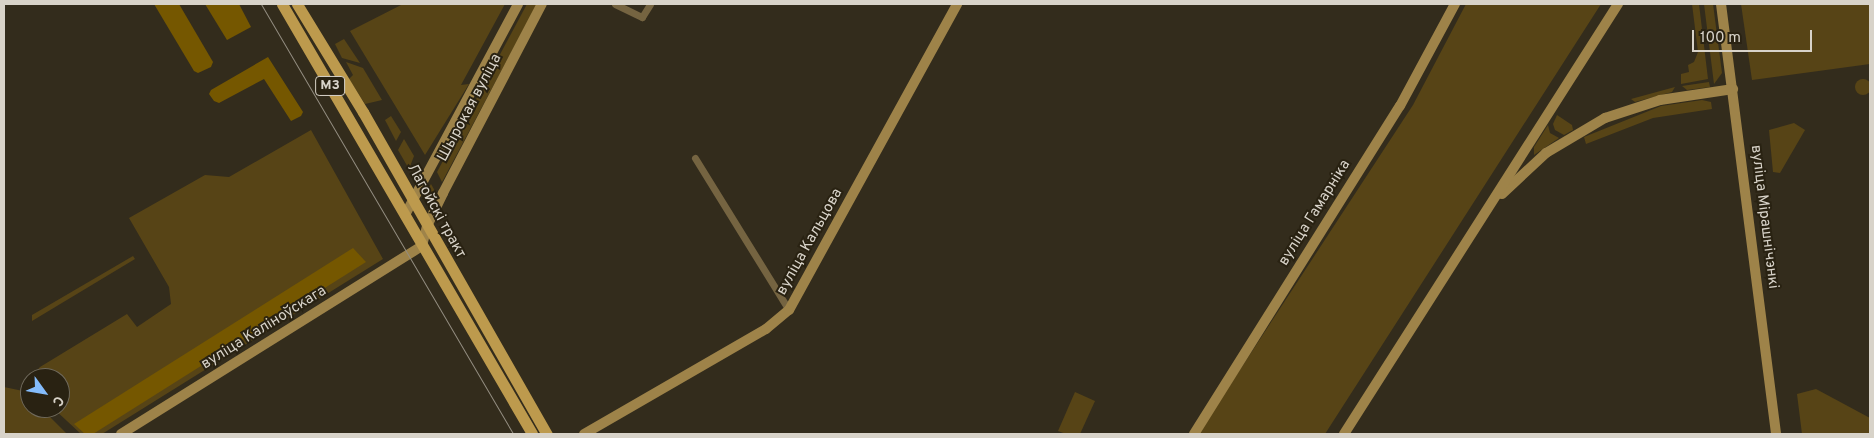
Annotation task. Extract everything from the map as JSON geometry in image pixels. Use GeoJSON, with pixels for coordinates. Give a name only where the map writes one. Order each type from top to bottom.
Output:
{"type":"FeatureCollection","features":[{"type":"Feature","properties":{"kind":"main road","name":"Лагойскі тракт"},"geometry":{"type":"LineString","coordinates":[[282,4],[532,434]]}},
{"type":"Feature","properties":{"kind":"main road","name":"Лагойскі тракт"},"geometry":{"type":"LineString","coordinates":[[296,4],[405,186],[547,434]]}},
{"type":"Feature","properties":{"kind":"main road","name":"Шырокая вуліца"},"geometry":{"type":"LineString","coordinates":[[405,215],[518,4]]}},
{"type":"Feature","properties":{"kind":"main road","name":"Шырокая вуліца"},"geometry":{"type":"LineString","coordinates":[[422,246],[427,226],[542,4]]}},
{"type":"Feature","properties":{"kind":"main road","name":"вуліца Кальцова"},"geometry":{"type":"LineString","coordinates":[[584,434],[766,330],[789,310],[957,4]]}},
{"type":"Feature","properties":{"kind":"main road","name":"вуліца Гамарніка"},"geometry":{"type":"LineString","coordinates":[[1194,434],[1400,106],[1455,4]]}},
{"type":"Feature","properties":{"kind":"main road"},"geometry":{"type":"LineString","coordinates":[[1344,434],[1618,4]]}},
{"type":"Feature","properties":{"kind":"main road","name":"вуліца Мірашнічэнкі"},"geometry":{"type":"LineString","coordinates":[[1721,4],[1776,434]]}},
{"type":"Feature","properties":{"kind":"main road"},"geometry":{"type":"LineString","coordinates":[[1485,213],[1546,153],[1605,118],[1660,100],[1732,89]]}},
{"type":"Feature","properties":{"kind":"main road"},"geometry":{"type":"LineString","coordinates":[[405,186],[412,191],[418,188]]}},
{"type":"Feature","properties":{"kind":"main road","name":"вуліца Каліноўскага"},"geometry":{"type":"LineString","coordinates":[[121,434],[422,246]]}},
{"type":"Feature","properties":{"kind":"street"},"geometry":{"type":"LineString","coordinates":[[615,4],[642,17],[650,4]]}},
{"type":"Feature","properties":{"kind":"street"},"geometry":{"type":"LineString","coordinates":[[695,158],[789,310]]}},
{"type":"Feature","properties":{"kind":"shaded area"},"geometry":{"type":"Polygon","coordinates":[[[154,4],[179,4],[213,62],[211,67],[198,73],[194,71],[154,4]]]}},
{"type":"Feature","properties":{"kind":"shaded area"},"geometry":{"type":"Polygon","coordinates":[[[205,4],[239,4],[251,27],[227,40],[205,4]]]}},
{"type":"Feature","properties":{"kind":"shaded area"},"geometry":{"type":"Polygon","coordinates":[[[403,4],[505,4],[461,85],[469,84],[425,155],[350,31],[403,4]]]}},
{"type":"Feature","properties":{"kind":"shaded area"},"geometry":{"type":"Polygon","coordinates":[[[527,4],[537,4],[442,182],[437,172],[527,4]]]}},
{"type":"Feature","properties":{"kind":"shaded area"},"geometry":{"type":"Polygon","coordinates":[[[1466,4],[1601,4],[1325,434],[1198,434],[1413,105],[1466,4]]]}},
{"type":"Feature","properties":{"kind":"shaded area"},"geometry":{"type":"Polygon","coordinates":[[[1692,4],[1699,4],[1708,79],[1681,84],[1681,74],[1689,72],[1688,65],[1694,62],[1698,52],[1692,4]]]}},
{"type":"Feature","properties":{"kind":"shaded area"},"geometry":{"type":"Polygon","coordinates":[[[1704,4],[1713,4],[1722,73],[1714,84],[1704,4]]]}},
{"type":"Feature","properties":{"kind":"shaded area"},"geometry":{"type":"Polygon","coordinates":[[[1741,4],[1870,4],[1870,64],[1752,80],[1741,4]]]}},
{"type":"Feature","properties":{"kind":"shaded area"},"geometry":{"type":"Polygon","coordinates":[[[344,39],[360,63],[342,58],[335,44],[344,39]]]}},
{"type":"Feature","properties":{"kind":"shaded area"},"geometry":{"type":"Polygon","coordinates":[[[268,57],[303,112],[301,116],[291,121],[264,79],[219,103],[214,101],[209,94],[211,90],[268,57]]]}},
{"type":"Feature","properties":{"kind":"shaded area"},"geometry":{"type":"Polygon","coordinates":[[[346,62],[363,68],[382,100],[365,104],[349,79],[353,75],[346,62]]]}},
{"type":"Feature","properties":{"kind":"shaded area"},"geometry":{"type":"Polygon","coordinates":[[[1860,79],[1866,79],[1871,84],[1869,93],[1860,95],[1855,90],[1855,84],[1860,79]]]}},
{"type":"Feature","properties":{"kind":"shaded area"},"geometry":{"type":"Polygon","coordinates":[[[1709,82],[1710,87],[1687,90],[1682,86],[1709,82]]]}},
{"type":"Feature","properties":{"kind":"shaded area"},"geometry":{"type":"Polygon","coordinates":[[[1675,87],[1672,92],[1635,102],[1631,99],[1675,87]]]}},
{"type":"Feature","properties":{"kind":"shaded area"},"geometry":{"type":"Polygon","coordinates":[[[1702,100],[1711,102],[1712,109],[1653,118],[1586,144],[1584,137],[1661,106],[1702,100]]]}},
{"type":"Feature","properties":{"kind":"shaded area"},"geometry":{"type":"Polygon","coordinates":[[[1557,115],[1572,125],[1573,130],[1564,135],[1555,130],[1553,124],[1557,115]]]}},
{"type":"Feature","properties":{"kind":"shaded area"},"geometry":{"type":"Polygon","coordinates":[[[391,116],[401,132],[396,141],[385,120],[391,116]]]}},
{"type":"Feature","properties":{"kind":"shaded area"},"geometry":{"type":"Polygon","coordinates":[[[1794,123],[1805,130],[1780,173],[1773,172],[1769,130],[1794,123]]]}},
{"type":"Feature","properties":{"kind":"shaded area"},"geometry":{"type":"Polygon","coordinates":[[[1548,125],[1550,133],[1559,138],[1534,155],[1534,147],[1548,125]]]}},
{"type":"Feature","properties":{"kind":"shaded area"},"geometry":{"type":"Polygon","coordinates":[[[311,130],[383,259],[102,434],[81,434],[64,418],[70,418],[70,368],[39,368],[127,314],[137,327],[171,304],[169,287],[129,218],[205,175],[229,177],[311,130]]]}},
{"type":"Feature","properties":{"kind":"shaded area"},"geometry":{"type":"Polygon","coordinates":[[[404,139],[414,156],[409,169],[398,150],[404,139]]]}},
{"type":"Feature","properties":{"kind":"shaded area"},"geometry":{"type":"Polygon","coordinates":[[[431,184],[436,193],[430,205],[424,195],[431,184]]]}},
{"type":"Feature","properties":{"kind":"shaded area"},"geometry":{"type":"Polygon","coordinates":[[[353,248],[366,262],[93,434],[85,434],[74,424],[353,248]]]}},
{"type":"Feature","properties":{"kind":"shaded area"},"geometry":{"type":"Polygon","coordinates":[[[133,256],[135,259],[32,321],[32,315],[133,256]]]}},
{"type":"Feature","properties":{"kind":"shaded area"},"geometry":{"type":"Polygon","coordinates":[[[4,387],[20,390],[20,418],[51,418],[67,434],[4,434],[4,387]]]}},
{"type":"Feature","properties":{"kind":"shaded area"},"geometry":{"type":"Polygon","coordinates":[[[1816,389],[1870,418],[1870,434],[1802,434],[1797,394],[1816,389]]]}},
{"type":"Feature","properties":{"kind":"shaded area"},"geometry":{"type":"Polygon","coordinates":[[[1075,392],[1095,401],[1080,434],[1066,434],[1058,431],[1075,392]]]}},
{"type":"Feature","properties":{"kind":"tram line"},"geometry":{"type":"LineString","coordinates":[[261,4],[513,434]]}}]}
